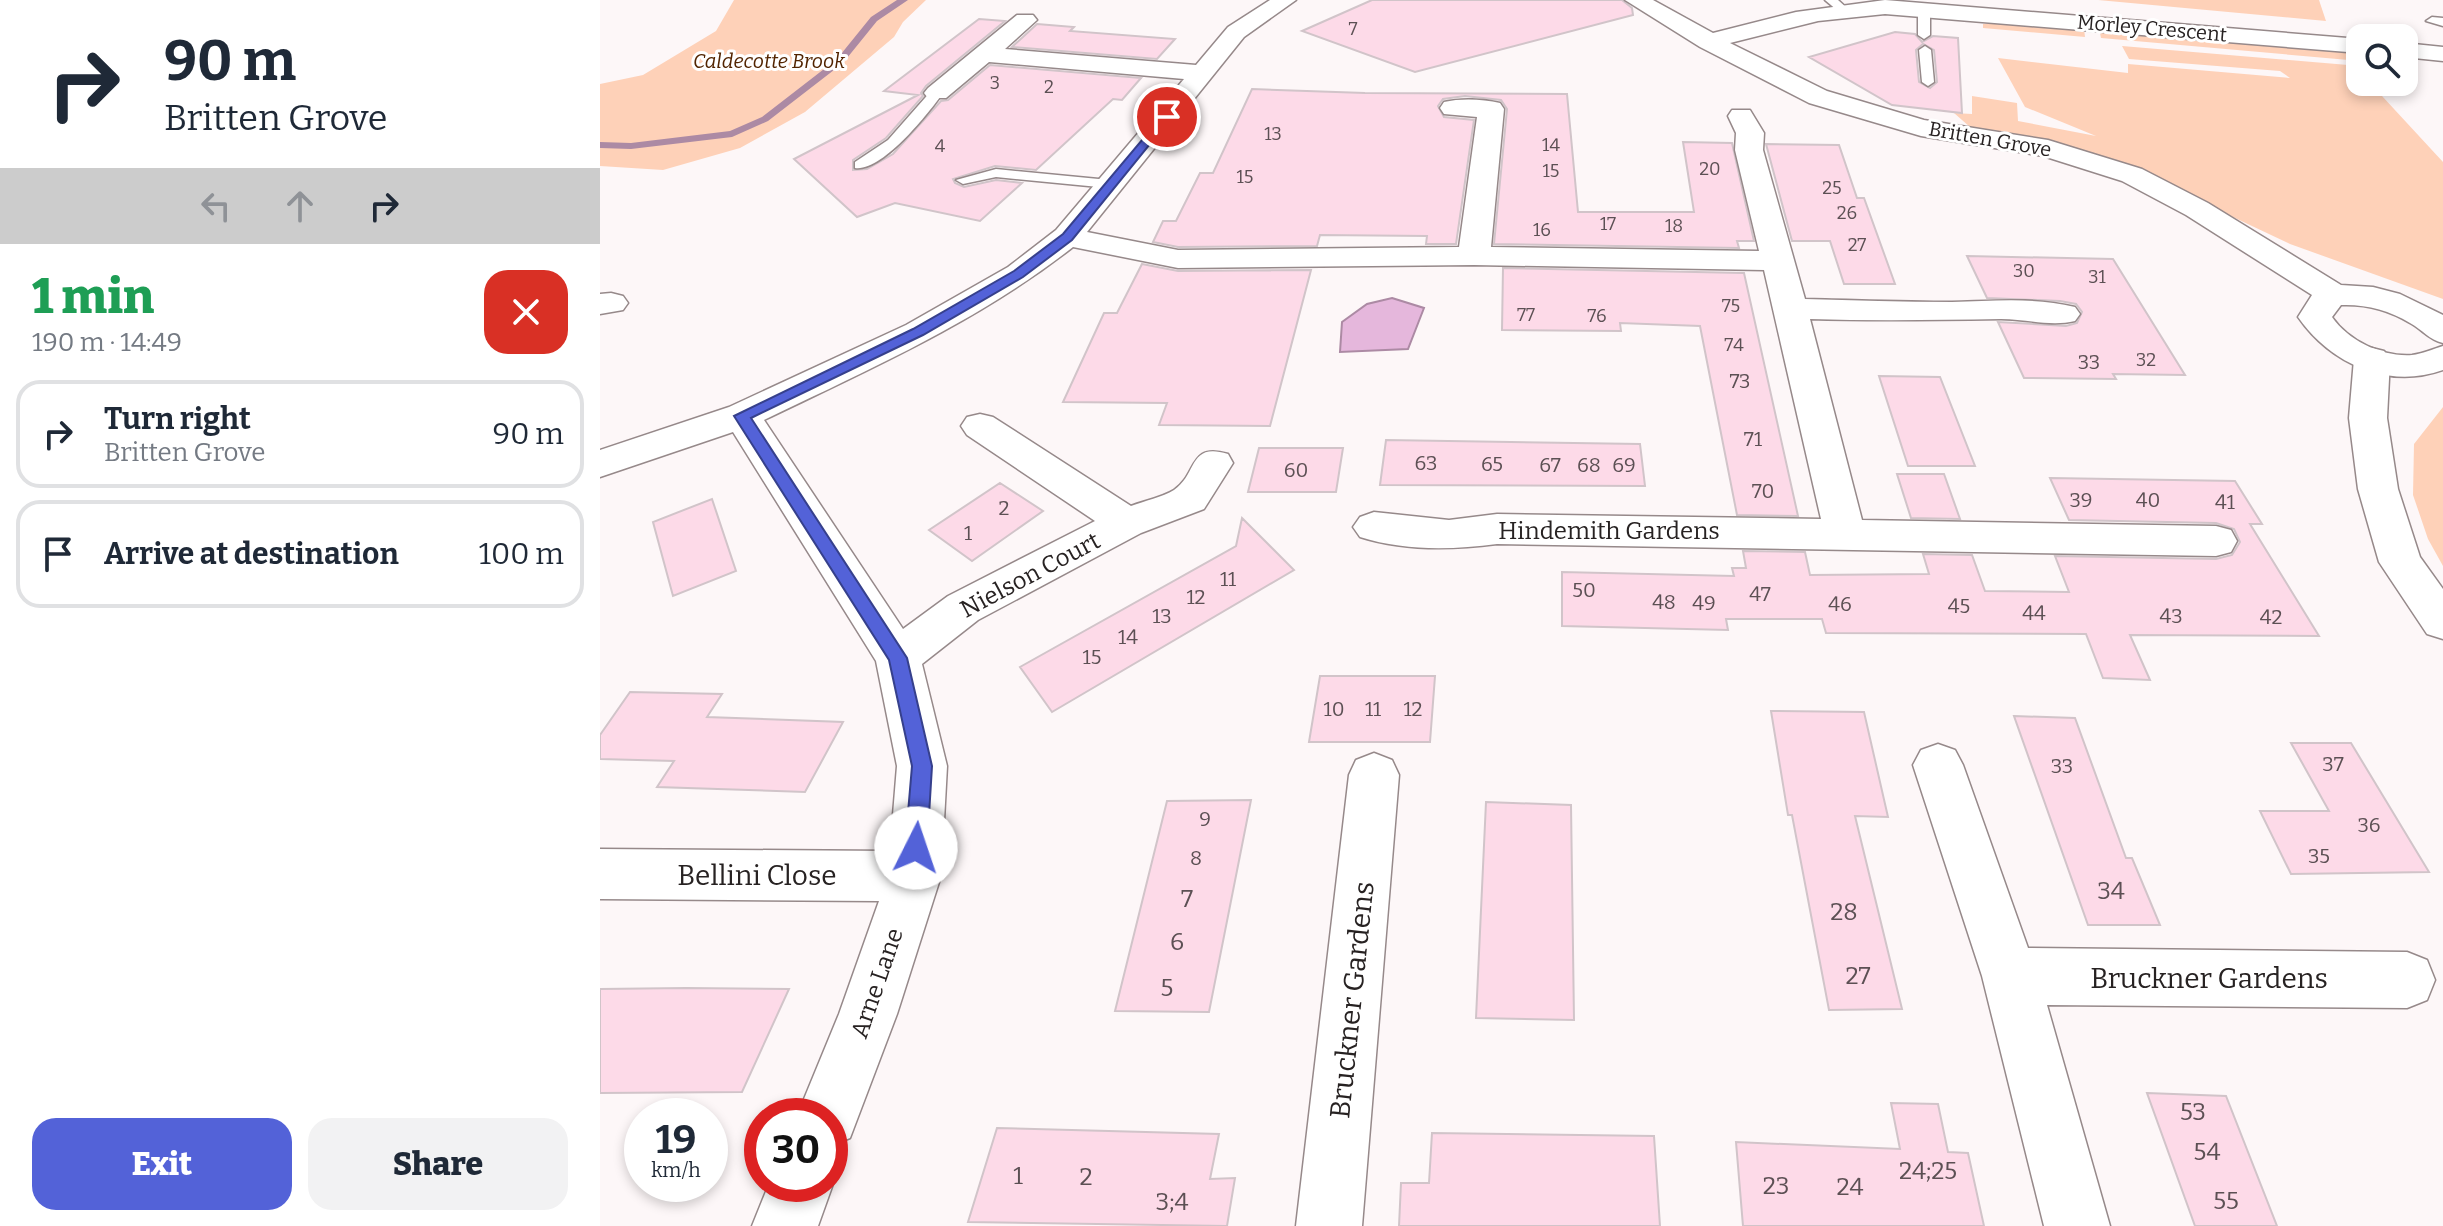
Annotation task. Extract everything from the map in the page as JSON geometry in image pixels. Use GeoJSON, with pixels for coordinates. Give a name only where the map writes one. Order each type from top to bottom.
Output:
{"type":"FeatureCollection","features":[{"type":"Feature","properties":{"kind":"street"},"geometry":{"type":"LineString","coordinates":[[600,464],[742,416],[918,332],[1019,274],[1067,237],[1236,32],[1285,0]]}},
{"type":"Feature","properties":{"kind":"street","name":"Britten Grove"},"geometry":{"type":"LineString","coordinates":[[1636,0],[1709,42],[1818,97],[1921,128],[2048,148],[2132,175],[2197,209],[2336,296]]}},
{"type":"Feature","properties":{"kind":"street","name":"Morley Crescent"},"geometry":{"type":"LineString","coordinates":[[1709,42],[1836,5],[1924,7],[2346,45]]}},
{"type":"Feature","properties":{"kind":"street"},"geometry":{"type":"LineString","coordinates":[[937,93],[1025,20]]}},
{"type":"Feature","properties":{"kind":"street"},"geometry":{"type":"LineString","coordinates":[[2418,51],[2443,54]]}},
{"type":"Feature","properties":{"kind":"street"},"geometry":{"type":"LineString","coordinates":[[983,54],[1205,73]]}},
{"type":"Feature","properties":{"kind":"street"},"geometry":{"type":"LineString","coordinates":[[1453,108],[1491,109],[1474,256]]}},
{"type":"Feature","properties":{"kind":"street"},"geometry":{"type":"LineString","coordinates":[[1741,116],[1750,133],[1749,150],[1845,533]]}},
{"type":"Feature","properties":{"kind":"street"},"geometry":{"type":"LineString","coordinates":[[1067,237],[1178,259],[1474,256],[1777,261]]}},
{"type":"Feature","properties":{"kind":"street"},"geometry":{"type":"LineString","coordinates":[[2443,333],[2416,312],[2396,303],[2354,295],[2336,296],[2323,300],[2316,308],[2315,317],[2321,329],[2333,340],[2372,359],[2417,366],[2434,363],[2443,357]]}},
{"type":"Feature","properties":{"kind":"street"},"geometry":{"type":"LineString","coordinates":[[1791,309],[1954,312],[2004,309],[2063,314]]}},
{"type":"Feature","properties":{"kind":"street"},"geometry":{"type":"LineString","coordinates":[[2372,359],[2368,418],[2378,489],[2400,562],[2443,622]]}},
{"type":"Feature","properties":{"kind":"street","name":"Arne Lane"},"geometry":{"type":"LineString","coordinates":[[742,416],[898,658],[922,766],[914,876],[868,1014],[835,1098]]}},
{"type":"Feature","properties":{"kind":"street","name":"Nielson Court"},"geometry":{"type":"LineString","coordinates":[[980,426],[1127,523]]}},
{"type":"Feature","properties":{"kind":"street","name":"Nielson Court"},"geometry":{"type":"LineString","coordinates":[[898,658],[963,608],[1127,523],[1190,499],[1214,463]]}},
{"type":"Feature","properties":{"kind":"street","name":"Hindemith Gardens"},"geometry":{"type":"LineString","coordinates":[[1374,527],[1449,535],[1497,529],[2216,541]]}},
{"type":"Feature","properties":{"kind":"street"},"geometry":{"type":"LineString","coordinates":[[1938,765],[2010,976],[2077,1226]]}},
{"type":"Feature","properties":{"kind":"street","name":"Bruckner Gardens"},"geometry":{"type":"LineString","coordinates":[[1329,1226],[1374,775]]}},
{"type":"Feature","properties":{"kind":"street","name":"Bellini Close"},"geometry":{"type":"LineString","coordinates":[[600,874],[914,876]]}},
{"type":"Feature","properties":{"kind":"street","name":"Bruckner Gardens"},"geometry":{"type":"LineString","coordinates":[[2010,976],[2407,980]]}},
{"type":"Feature","properties":{"kind":"street"},"geometry":{"type":"LineString","coordinates":[[785,1226],[794,1202]]}},
{"type":"Feature","properties":{"kind":"lane"},"geometry":{"type":"LineString","coordinates":[[1924,7],[1924,35]]}},
{"type":"Feature","properties":{"kind":"lane"},"geometry":{"type":"LineString","coordinates":[[1925,50],[1928,82]]}},
{"type":"Feature","properties":{"kind":"lane"},"geometry":{"type":"LineString","coordinates":[[860,165],[893,143],[937,93]]}},
{"type":"Feature","properties":{"kind":"lane"},"geometry":{"type":"LineString","coordinates":[[996,173],[1006,158]]}},
{"type":"Feature","properties":{"kind":"lane"},"geometry":{"type":"LineString","coordinates":[[963,180],[996,173],[1109,184]]}},
{"type":"Feature","properties":{"kind":"green space","name":"Caldecotte Brook"},"geometry":{"type":"Polygon","coordinates":[[[734,0],[926,0],[903,22],[894,37],[805,112],[740,148],[663,170],[600,166],[600,84],[643,75],[716,31],[734,0]]]}},
{"type":"Feature","properties":{"kind":"green space"},"geometry":{"type":"Polygon","coordinates":[[[2098,0],[2319,0],[2326,21],[2098,0]]]}},
{"type":"Feature","properties":{"kind":"green space"},"geometry":{"type":"Polygon","coordinates":[[[1983,24],[2084,29],[2085,37],[1983,28],[1983,24]]]}},
{"type":"Feature","properties":{"kind":"green space"},"geometry":{"type":"Polygon","coordinates":[[[2099,28],[2346,51],[2346,60],[2101,38],[2099,28]]]}},
{"type":"Feature","properties":{"kind":"green space"},"geometry":{"type":"Polygon","coordinates":[[[2122,46],[2346,65],[2346,96],[2382,96],[2443,162],[2443,299],[2290,244],[2108,158],[2067,146],[1970,127],[1954,113],[1972,114],[1972,96],[2017,103],[2018,121],[2096,136],[2025,107],[1998,58],[2128,73],[2128,64],[2290,78],[2280,71],[2129,59],[2122,46]]]}},
{"type":"Feature","properties":{"kind":"green space"},"geometry":{"type":"Polygon","coordinates":[[[2443,407],[2443,566],[2428,539],[2413,495],[2414,444],[2443,407]]]}},
{"type":"Feature","properties":{"kind":"shaded area"},"geometry":{"type":"Polygon","coordinates":[[[1392,298],[1424,308],[1408,349],[1340,352],[1342,322],[1367,304],[1392,298]]]}},
{"type":"Feature","properties":{"kind":"building"},"geometry":{"type":"Polygon","coordinates":[[[1372,0],[1622,0],[1632,8],[1633,15],[1415,72],[1302,31],[1372,0]]]}},
{"type":"Feature","properties":{"kind":"building"},"geometry":{"type":"Polygon","coordinates":[[[979,19],[1005,21],[926,86],[921,93],[923,96],[886,138],[853,160],[853,170],[867,169],[893,154],[941,101],[948,100],[990,65],[1141,78],[1122,100],[1113,99],[1036,170],[995,166],[953,179],[964,187],[996,180],[1022,183],[980,221],[895,203],[857,217],[794,159],[918,95],[884,91],[979,19]]]}},
{"type":"Feature","properties":{"kind":"building"},"geometry":{"type":"Polygon","coordinates":[[[1037,24],[1074,27],[1070,31],[1175,39],[1157,59],[1012,47],[1037,24]]]}},
{"type":"Feature","properties":{"kind":"building"},"geometry":{"type":"Polygon","coordinates":[[[1895,32],[1915,34],[1922,42],[1933,36],[1958,38],[1962,113],[1892,105],[1809,57],[1895,32]],[[1923,44],[1916,50],[1919,82],[1930,88],[1937,82],[1934,50],[1923,44]]]}},
{"type":"Feature","properties":{"kind":"building"},"geometry":{"type":"Polygon","coordinates":[[[1252,89],[1567,94],[1578,212],[1694,212],[1683,142],[1732,143],[1754,241],[1737,241],[1739,248],[1494,244],[1507,109],[1501,100],[1465,96],[1443,99],[1438,106],[1444,117],[1474,120],[1456,244],[1426,244],[1427,236],[1320,235],[1317,246],[1178,247],[1153,242],[1163,221],[1176,221],[1200,173],[1213,173],[1252,89]]]}},
{"type":"Feature","properties":{"kind":"building"},"geometry":{"type":"Polygon","coordinates":[[[1766,144],[1839,145],[1857,198],[1864,198],[1895,284],[1844,284],[1830,241],[1792,241],[1766,144]]]}},
{"type":"Feature","properties":{"kind":"building"},"geometry":{"type":"Polygon","coordinates":[[[1967,256],[2113,259],[2185,375],[2113,374],[2116,379],[2024,378],[1998,322],[2066,326],[2077,323],[2082,312],[2076,304],[2060,301],[1987,298],[1967,256]]]}},
{"type":"Feature","properties":{"kind":"building"},"geometry":{"type":"Polygon","coordinates":[[[1142,264],[1178,271],[1311,270],[1270,426],[1159,425],[1167,403],[1063,402],[1104,313],[1117,313],[1142,264]]]}},
{"type":"Feature","properties":{"kind":"building"},"geometry":{"type":"Polygon","coordinates":[[[1503,268],[1744,273],[1798,516],[1737,515],[1700,326],[1620,323],[1621,331],[1502,330],[1503,268]]]}},
{"type":"Feature","properties":{"kind":"building"},"geometry":{"type":"Polygon","coordinates":[[[1879,376],[1940,377],[1975,466],[1908,466],[1879,376]]]}},
{"type":"Feature","properties":{"kind":"building"},"geometry":{"type":"Polygon","coordinates":[[[1386,440],[1640,444],[1645,486],[1380,485],[1386,440]]]}},
{"type":"Feature","properties":{"kind":"building"},"geometry":{"type":"Polygon","coordinates":[[[1259,448],[1343,448],[1336,492],[1248,492],[1259,448]]]}},
{"type":"Feature","properties":{"kind":"building"},"geometry":{"type":"Polygon","coordinates":[[[1897,474],[1944,474],[1960,519],[1911,518],[1897,474]]]}},
{"type":"Feature","properties":{"kind":"building"},"geometry":{"type":"Polygon","coordinates":[[[2050,478],[2235,481],[2262,524],[2250,524],[2319,636],[2130,635],[2150,680],[2103,678],[2086,634],[1826,633],[1822,619],[1726,619],[1728,630],[1562,626],[1562,572],[1734,576],[1732,568],[1746,568],[1743,551],[1805,552],[1810,575],[1929,574],[1923,554],[1972,555],[1985,591],[2069,592],[2055,556],[2216,559],[2232,555],[2240,542],[2234,529],[2216,523],[2069,520],[2050,478]]]}},
{"type":"Feature","properties":{"kind":"building"},"geometry":{"type":"Polygon","coordinates":[[[1000,483],[1043,511],[972,561],[929,530],[1000,483]]]}},
{"type":"Feature","properties":{"kind":"building"},"geometry":{"type":"Polygon","coordinates":[[[712,499],[736,571],[673,596],[653,522],[712,499]]]}},
{"type":"Feature","properties":{"kind":"building"},"geometry":{"type":"Polygon","coordinates":[[[1242,518],[1294,570],[1052,712],[1020,667],[1236,546],[1242,518]]]}},
{"type":"Feature","properties":{"kind":"building"},"geometry":{"type":"Polygon","coordinates":[[[1320,676],[1435,676],[1430,742],[1309,742],[1320,676]]]}},
{"type":"Feature","properties":{"kind":"building"},"geometry":{"type":"Polygon","coordinates":[[[630,692],[722,694],[707,717],[843,722],[805,792],[657,787],[674,761],[600,759],[600,735],[630,692]]]}},
{"type":"Feature","properties":{"kind":"building"},"geometry":{"type":"Polygon","coordinates":[[[1771,711],[1864,712],[1888,817],[1855,816],[1902,1009],[1829,1010],[1792,815],[1788,815],[1771,711]]]}},
{"type":"Feature","properties":{"kind":"building"},"geometry":{"type":"Polygon","coordinates":[[[2014,716],[2075,718],[2126,858],[2132,858],[2160,925],[2088,925],[2014,716]]]}},
{"type":"Feature","properties":{"kind":"building"},"geometry":{"type":"Polygon","coordinates":[[[2291,743],[2351,743],[2429,872],[2291,874],[2260,811],[2329,811],[2291,743]]]}},
{"type":"Feature","properties":{"kind":"building"},"geometry":{"type":"Polygon","coordinates":[[[1251,800],[1209,1012],[1115,1011],[1167,801],[1251,800]]]}},
{"type":"Feature","properties":{"kind":"building"},"geometry":{"type":"Polygon","coordinates":[[[1486,802],[1571,805],[1574,1020],[1476,1018],[1486,802]]]}},
{"type":"Feature","properties":{"kind":"building"},"geometry":{"type":"Polygon","coordinates":[[[600,989],[789,989],[742,1092],[600,1093],[600,989]]]}},
{"type":"Feature","properties":{"kind":"building"},"geometry":{"type":"Polygon","coordinates":[[[2147,1093],[2226,1096],[2277,1226],[2195,1226],[2147,1093]]]}},
{"type":"Feature","properties":{"kind":"building"},"geometry":{"type":"Polygon","coordinates":[[[1891,1103],[1938,1104],[1948,1152],[1968,1153],[1984,1226],[1743,1226],[1736,1142],[1900,1149],[1891,1103]]]}},
{"type":"Feature","properties":{"kind":"building"},"geometry":{"type":"Polygon","coordinates":[[[997,1128],[1219,1134],[1210,1179],[1235,1178],[1227,1226],[968,1222],[997,1128]]]}},
{"type":"Feature","properties":{"kind":"building"},"geometry":{"type":"Polygon","coordinates":[[[1432,1133],[1654,1136],[1660,1226],[1399,1226],[1401,1183],[1429,1183],[1432,1133]]]}},
{"type":"Feature","properties":{"kind":"waterway"},"geometry":{"type":"LineString","coordinates":[[600,145],[631,146],[732,134],[765,119],[840,61],[874,19],[890,6],[904,0]]}},
{"type":"Feature","properties":{"kind":"route"},"geometry":{"type":"LineString","coordinates":[[916,848],[922,766],[898,658],[742,416],[918,332],[1019,274],[1067,237],[1167,117]]}}]}
